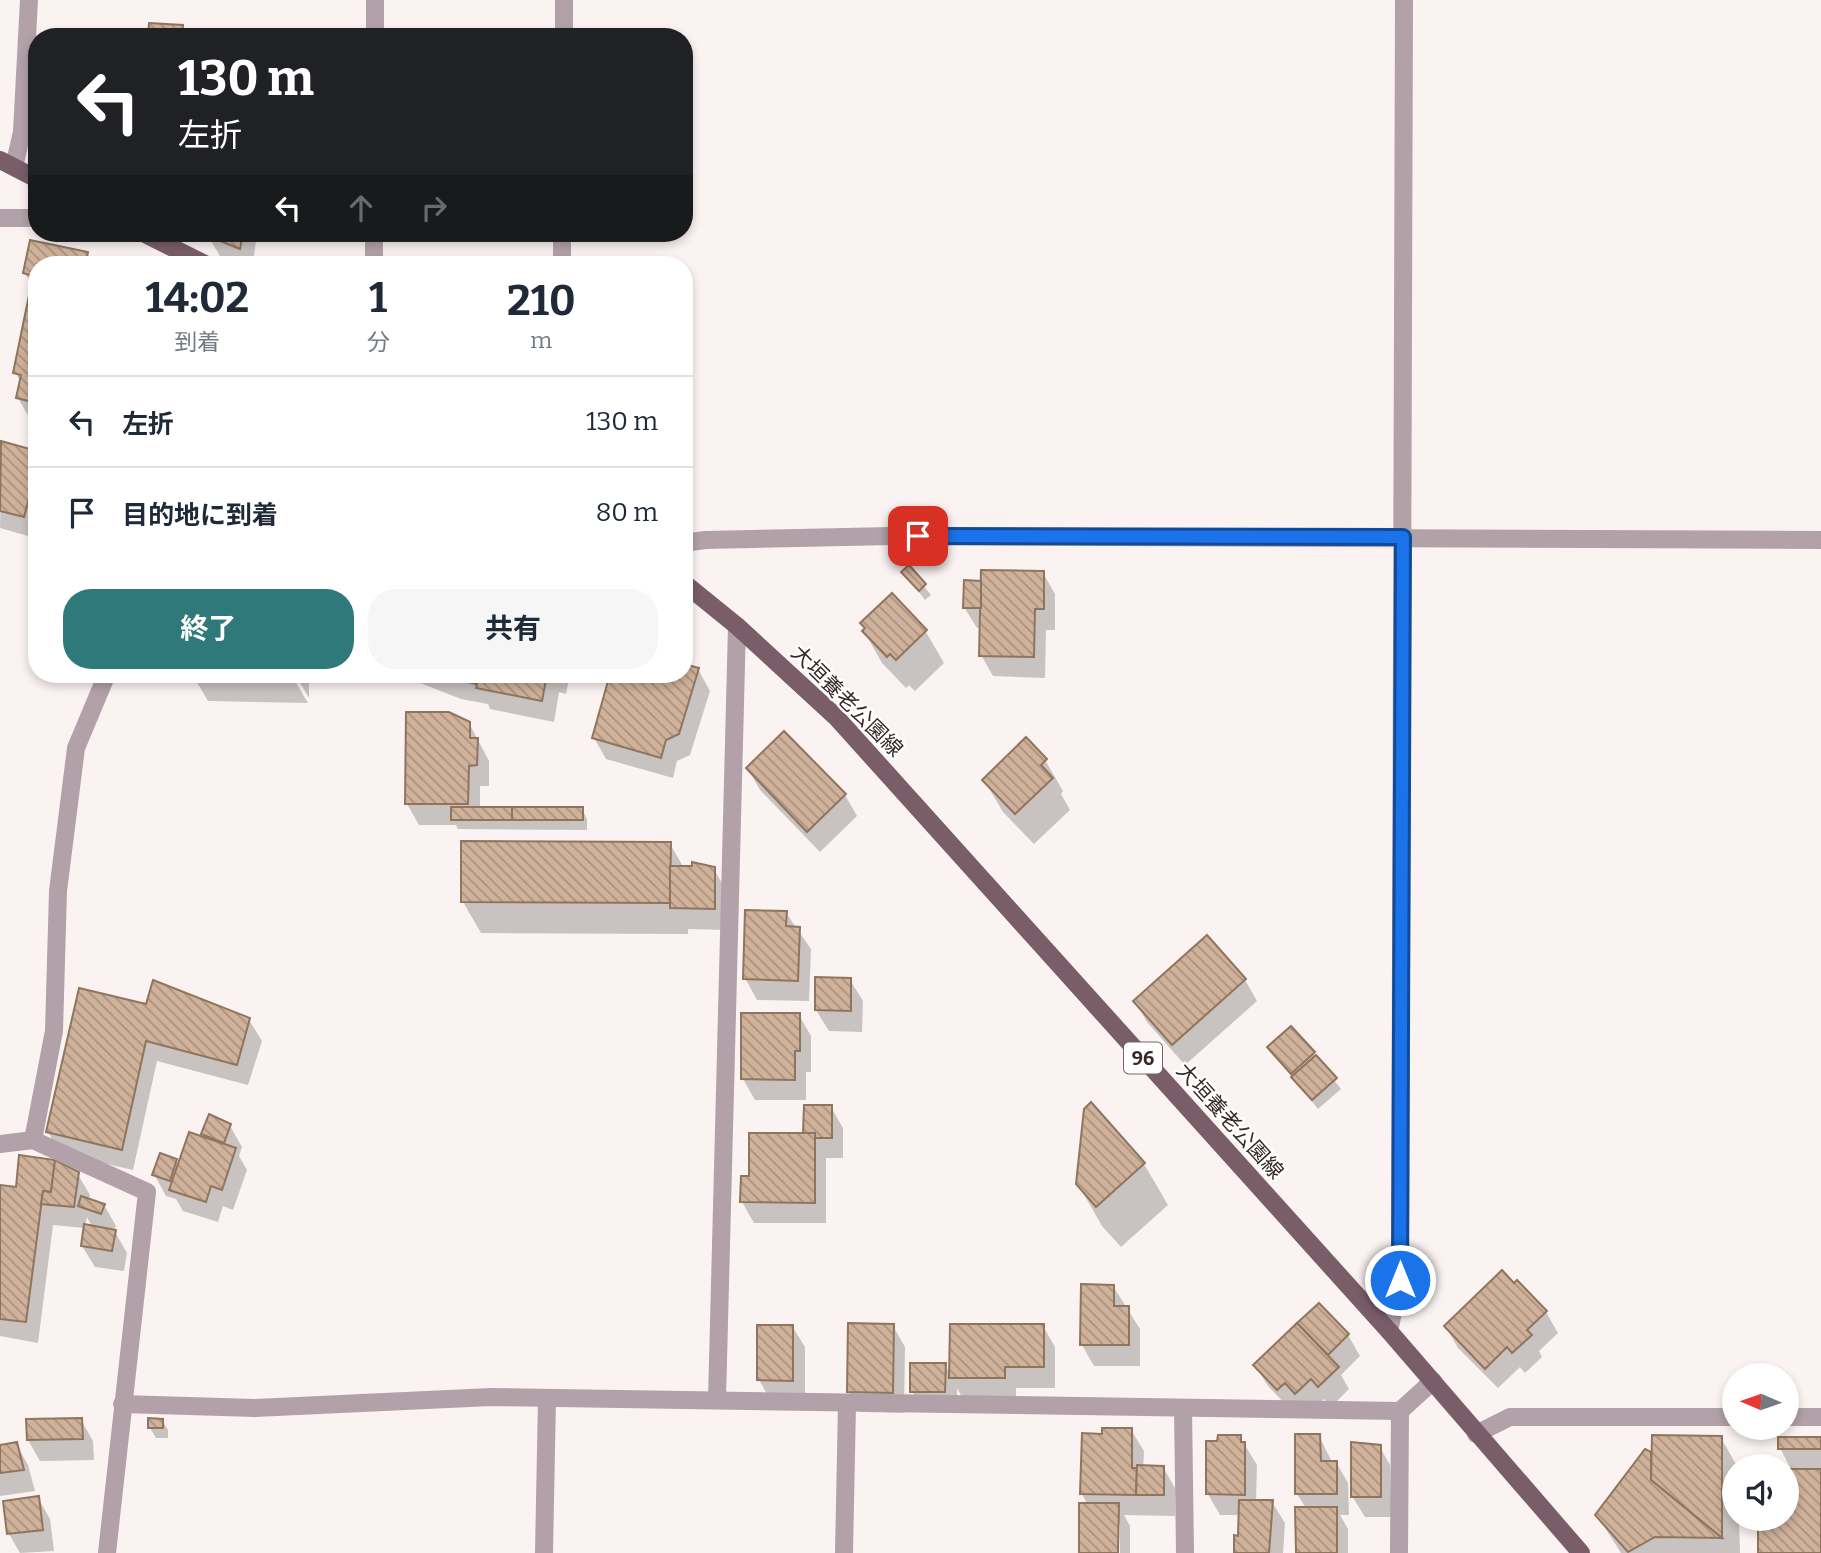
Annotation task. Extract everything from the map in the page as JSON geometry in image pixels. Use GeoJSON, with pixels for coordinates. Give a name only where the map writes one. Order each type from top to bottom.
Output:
{"type":"FeatureCollection","features":[{"type":"Feature","properties":{"kind":"main road"},"geometry":{"type":"LineString","coordinates":[[7,164],[28,174]]}},
{"type":"Feature","properties":{"kind":"main road"},"geometry":{"type":"LineString","coordinates":[[161,242],[189,256]]}},
{"type":"Feature","properties":{"kind":"main road","name":"大垣養老公園線"},"geometry":{"type":"LineString","coordinates":[[693,590],[737,626],[836,717],[1389,1331],[1581,1553]]}},
{"type":"Feature","properties":{"kind":"street"},"geometry":{"type":"LineString","coordinates":[[7,164],[22,132],[29,0]]}},
{"type":"Feature","properties":{"kind":"street"},"geometry":{"type":"LineString","coordinates":[[375,0],[375,28]]}},
{"type":"Feature","properties":{"kind":"street"},"geometry":{"type":"LineString","coordinates":[[564,0],[564,28]]}},
{"type":"Feature","properties":{"kind":"street"},"geometry":{"type":"LineString","coordinates":[[1389,1331],[1400,1280],[1404,0]]}},
{"type":"Feature","properties":{"kind":"street"},"geometry":{"type":"LineString","coordinates":[[0,218],[28,218]]}},
{"type":"Feature","properties":{"kind":"street"},"geometry":{"type":"LineString","coordinates":[[693,542],[891,536],[1821,540]]}},
{"type":"Feature","properties":{"kind":"street"},"geometry":{"type":"LineString","coordinates":[[717,1400],[737,626]]}},
{"type":"Feature","properties":{"kind":"street"},"geometry":{"type":"LineString","coordinates":[[33,1140],[54,1031],[58,891],[76,748],[103,683]]}},
{"type":"Feature","properties":{"kind":"street"},"geometry":{"type":"LineString","coordinates":[[0,1144],[33,1140],[148,1192],[107,1553]]}},
{"type":"Feature","properties":{"kind":"street"},"geometry":{"type":"LineString","coordinates":[[122,1404],[255,1408],[491,1397],[1400,1410],[1433,1381]]}},
{"type":"Feature","properties":{"kind":"street"},"geometry":{"type":"LineString","coordinates":[[544,1553],[547,1398]]}},
{"type":"Feature","properties":{"kind":"street"},"geometry":{"type":"LineString","coordinates":[[844,1553],[847,1404]]}},
{"type":"Feature","properties":{"kind":"street"},"geometry":{"type":"LineString","coordinates":[[1184,1408],[1185,1553]]}},
{"type":"Feature","properties":{"kind":"street"},"geometry":{"type":"LineString","coordinates":[[1399,1553],[1400,1410]]}},
{"type":"Feature","properties":{"kind":"street"},"geometry":{"type":"LineString","coordinates":[[1476,1434],[1510,1417],[1722,1417]]}},
{"type":"Feature","properties":{"kind":"street"},"geometry":{"type":"LineString","coordinates":[[1799,1417],[1821,1417]]}},
{"type":"Feature","properties":{"kind":"building"},"geometry":{"type":"Polygon","coordinates":[[[149,23],[183,25],[183,28],[149,28],[149,23]]]}},
{"type":"Feature","properties":{"kind":"building"},"geometry":{"type":"Polygon","coordinates":[[[30,242],[88,252],[87,256],[28,256],[28,274],[23,273],[30,242]]]}},
{"type":"Feature","properties":{"kind":"building"},"geometry":{"type":"Polygon","coordinates":[[[223,242],[241,242],[240,249],[223,242]]]}},
{"type":"Feature","properties":{"kind":"building"},"geometry":{"type":"Polygon","coordinates":[[[28,300],[28,401],[16,398],[21,375],[13,373],[28,300]]]}},
{"type":"Feature","properties":{"kind":"building"},"geometry":{"type":"Polygon","coordinates":[[[1,441],[28,448],[28,502],[24,517],[0,511],[1,441]]]}},
{"type":"Feature","properties":{"kind":"building"},"geometry":{"type":"Polygon","coordinates":[[[909,565],[926,584],[919,591],[901,572],[909,565]]]}},
{"type":"Feature","properties":{"kind":"building"},"geometry":{"type":"Polygon","coordinates":[[[981,570],[1044,571],[1044,609],[1035,609],[1034,657],[979,656],[981,570]]]}},
{"type":"Feature","properties":{"kind":"building"},"geometry":{"type":"Polygon","coordinates":[[[964,580],[981,581],[981,608],[963,608],[964,580]]]}},
{"type":"Feature","properties":{"kind":"building"},"geometry":{"type":"Polygon","coordinates":[[[892,593],[927,630],[896,660],[890,654],[887,657],[862,631],[865,628],[860,623],[892,593]]]}},
{"type":"Feature","properties":{"kind":"building"},"geometry":{"type":"Polygon","coordinates":[[[693,666],[699,668],[679,734],[666,740],[661,758],[592,738],[607,683],[693,683],[693,666]]]}},
{"type":"Feature","properties":{"kind":"building"},"geometry":{"type":"Polygon","coordinates":[[[477,683],[545,683],[542,701],[476,688],[477,683]]]}},
{"type":"Feature","properties":{"kind":"building"},"geometry":{"type":"Polygon","coordinates":[[[406,712],[449,712],[470,722],[470,738],[478,738],[477,765],[469,766],[468,804],[405,804],[406,712]]]}},
{"type":"Feature","properties":{"kind":"building"},"geometry":{"type":"Polygon","coordinates":[[[784,731],[846,794],[807,832],[746,768],[784,731]]]}},
{"type":"Feature","properties":{"kind":"building"},"geometry":{"type":"Polygon","coordinates":[[[1026,737],[1047,759],[1041,765],[1053,778],[1015,814],[982,780],[1026,737]]]}},
{"type":"Feature","properties":{"kind":"building"},"geometry":{"type":"Polygon","coordinates":[[[451,807],[512,807],[512,820],[451,820],[451,807]]]}},
{"type":"Feature","properties":{"kind":"building"},"geometry":{"type":"Polygon","coordinates":[[[512,807],[583,807],[583,820],[512,820],[512,807]]]}},
{"type":"Feature","properties":{"kind":"building"},"geometry":{"type":"Polygon","coordinates":[[[461,841],[671,842],[670,903],[461,902],[461,841]]]}},
{"type":"Feature","properties":{"kind":"building"},"geometry":{"type":"Polygon","coordinates":[[[692,862],[715,867],[715,909],[670,908],[670,866],[692,866],[692,862]]]}},
{"type":"Feature","properties":{"kind":"building"},"geometry":{"type":"Polygon","coordinates":[[[745,910],[787,911],[786,926],[800,927],[798,981],[743,979],[745,910]]]}},
{"type":"Feature","properties":{"kind":"building"},"geometry":{"type":"Polygon","coordinates":[[[1207,935],[1246,979],[1172,1045],[1133,1001],[1207,935]]]}},
{"type":"Feature","properties":{"kind":"building"},"geometry":{"type":"Polygon","coordinates":[[[815,977],[851,978],[851,1011],[815,1010],[815,977]]]}},
{"type":"Feature","properties":{"kind":"building"},"geometry":{"type":"Polygon","coordinates":[[[153,980],[250,1018],[237,1065],[146,1041],[122,1150],[46,1132],[79,988],[146,1004],[153,980]]]}},
{"type":"Feature","properties":{"kind":"building"},"geometry":{"type":"Polygon","coordinates":[[[741,1013],[800,1013],[800,1051],[795,1051],[795,1080],[741,1079],[741,1013]]]}},
{"type":"Feature","properties":{"kind":"building"},"geometry":{"type":"Polygon","coordinates":[[[1291,1026],[1315,1052],[1291,1074],[1267,1047],[1291,1026]]]}},
{"type":"Feature","properties":{"kind":"building"},"geometry":{"type":"Polygon","coordinates":[[[1316,1055],[1337,1078],[1312,1100],[1291,1077],[1316,1055]]]}},
{"type":"Feature","properties":{"kind":"building"},"geometry":{"type":"Polygon","coordinates":[[[1091,1102],[1145,1163],[1096,1207],[1076,1184],[1084,1109],[1091,1102]]]}},
{"type":"Feature","properties":{"kind":"building"},"geometry":{"type":"Polygon","coordinates":[[[804,1105],[832,1105],[832,1138],[815,1138],[815,1133],[803,1133],[804,1105]]]}},
{"type":"Feature","properties":{"kind":"building"},"geometry":{"type":"Polygon","coordinates":[[[209,1114],[231,1124],[224,1143],[201,1134],[209,1114]]]}},
{"type":"Feature","properties":{"kind":"building"},"geometry":{"type":"Polygon","coordinates":[[[189,1132],[236,1148],[222,1190],[211,1186],[206,1202],[169,1190],[189,1132]]]}},
{"type":"Feature","properties":{"kind":"building"},"geometry":{"type":"Polygon","coordinates":[[[749,1133],[815,1133],[815,1203],[740,1202],[741,1176],[749,1176],[749,1133]]]}},
{"type":"Feature","properties":{"kind":"building"},"geometry":{"type":"Polygon","coordinates":[[[160,1153],[177,1159],[170,1181],[152,1175],[160,1153]]]}},
{"type":"Feature","properties":{"kind":"building"},"geometry":{"type":"Polygon","coordinates":[[[19,1155],[55,1160],[51,1192],[43,1191],[26,1322],[0,1319],[0,1185],[16,1187],[19,1155]]]}},
{"type":"Feature","properties":{"kind":"building"},"geometry":{"type":"Polygon","coordinates":[[[55,1160],[79,1172],[74,1207],[41,1204],[43,1191],[51,1192],[55,1160]]]}},
{"type":"Feature","properties":{"kind":"building"},"geometry":{"type":"Polygon","coordinates":[[[81,1196],[105,1204],[101,1214],[78,1206],[81,1196]]]}},
{"type":"Feature","properties":{"kind":"building"},"geometry":{"type":"Polygon","coordinates":[[[84,1224],[116,1230],[112,1251],[81,1246],[84,1224]]]}},
{"type":"Feature","properties":{"kind":"building"},"geometry":{"type":"Polygon","coordinates":[[[1502,1270],[1514,1283],[1517,1280],[1547,1311],[1527,1330],[1532,1335],[1512,1353],[1507,1347],[1485,1369],[1444,1326],[1502,1270]]]}},
{"type":"Feature","properties":{"kind":"building"},"geometry":{"type":"Polygon","coordinates":[[[1081,1284],[1114,1285],[1114,1306],[1129,1306],[1129,1345],[1080,1345],[1081,1284]]]}},
{"type":"Feature","properties":{"kind":"building"},"geometry":{"type":"Polygon","coordinates":[[[1319,1303],[1349,1334],[1328,1355],[1297,1323],[1319,1303]]]}},
{"type":"Feature","properties":{"kind":"building"},"geometry":{"type":"Polygon","coordinates":[[[848,1323],[894,1324],[893,1393],[847,1392],[848,1323]]]}},
{"type":"Feature","properties":{"kind":"building"},"geometry":{"type":"Polygon","coordinates":[[[1297,1323],[1339,1367],[1318,1387],[1311,1379],[1295,1394],[1285,1383],[1277,1390],[1253,1365],[1297,1323]]]}},
{"type":"Feature","properties":{"kind":"building"},"geometry":{"type":"Polygon","coordinates":[[[950,1324],[1044,1324],[1044,1367],[1005,1367],[1005,1378],[949,1378],[950,1324]]]}},
{"type":"Feature","properties":{"kind":"building"},"geometry":{"type":"Polygon","coordinates":[[[757,1325],[793,1325],[793,1381],[757,1380],[757,1325]]]}},
{"type":"Feature","properties":{"kind":"building"},"geometry":{"type":"Polygon","coordinates":[[[910,1363],[946,1363],[945,1392],[910,1392],[910,1363]]]}},
{"type":"Feature","properties":{"kind":"building"},"geometry":{"type":"Polygon","coordinates":[[[82,1418],[83,1439],[27,1440],[26,1419],[82,1418]]]}},
{"type":"Feature","properties":{"kind":"building"},"geometry":{"type":"Polygon","coordinates":[[[148,1418],[163,1419],[163,1428],[148,1428],[148,1418]]]}},
{"type":"Feature","properties":{"kind":"building"},"geometry":{"type":"Polygon","coordinates":[[[1102,1428],[1132,1428],[1132,1468],[1137,1468],[1136,1495],[1080,1494],[1082,1433],[1102,1434],[1102,1428]]]}},
{"type":"Feature","properties":{"kind":"building"},"geometry":{"type":"Polygon","coordinates":[[[1295,1434],[1320,1434],[1321,1461],[1337,1461],[1337,1494],[1295,1494],[1295,1434]]]}},
{"type":"Feature","properties":{"kind":"building"},"geometry":{"type":"Polygon","coordinates":[[[1218,1435],[1241,1435],[1241,1442],[1245,1442],[1245,1495],[1206,1494],[1206,1441],[1217,1441],[1218,1435]]]}},
{"type":"Feature","properties":{"kind":"building"},"geometry":{"type":"Polygon","coordinates":[[[1652,1435],[1722,1436],[1722,1538],[1651,1480],[1652,1435]]]}},
{"type":"Feature","properties":{"kind":"building"},"geometry":{"type":"Polygon","coordinates":[[[1821,1437],[1821,1449],[1778,1449],[1778,1440],[1821,1437]]]}},
{"type":"Feature","properties":{"kind":"building"},"geometry":{"type":"Polygon","coordinates":[[[17,1442],[24,1470],[0,1473],[0,1445],[17,1442]]]}},
{"type":"Feature","properties":{"kind":"building"},"geometry":{"type":"Polygon","coordinates":[[[1351,1442],[1381,1445],[1381,1497],[1351,1497],[1351,1442]]]}},
{"type":"Feature","properties":{"kind":"building"},"geometry":{"type":"Polygon","coordinates":[[[1645,1449],[1651,1452],[1651,1480],[1722,1538],[1655,1537],[1628,1552],[1595,1515],[1645,1449]]]}},
{"type":"Feature","properties":{"kind":"building"},"geometry":{"type":"Polygon","coordinates":[[[1137,1465],[1164,1466],[1164,1495],[1136,1495],[1137,1465]]]}},
{"type":"Feature","properties":{"kind":"building"},"geometry":{"type":"Polygon","coordinates":[[[1799,1469],[1821,1469],[1821,1553],[1758,1553],[1758,1531],[1799,1531],[1799,1469]]]}},
{"type":"Feature","properties":{"kind":"building"},"geometry":{"type":"Polygon","coordinates":[[[39,1496],[43,1530],[7,1534],[3,1501],[39,1496]]]}},
{"type":"Feature","properties":{"kind":"building"},"geometry":{"type":"Polygon","coordinates":[[[1239,1500],[1273,1500],[1269,1553],[1234,1553],[1234,1535],[1238,1536],[1239,1500]]]}},
{"type":"Feature","properties":{"kind":"building"},"geometry":{"type":"Polygon","coordinates":[[[1079,1503],[1119,1503],[1118,1553],[1079,1553],[1079,1503]]]}},
{"type":"Feature","properties":{"kind":"building"},"geometry":{"type":"Polygon","coordinates":[[[1295,1507],[1337,1507],[1337,1553],[1296,1553],[1295,1507]]]}},
{"type":"Feature","properties":{"kind":"route"},"geometry":{"type":"LineString","coordinates":[[918,536],[1403,537],[1400,1280]]}}]}
